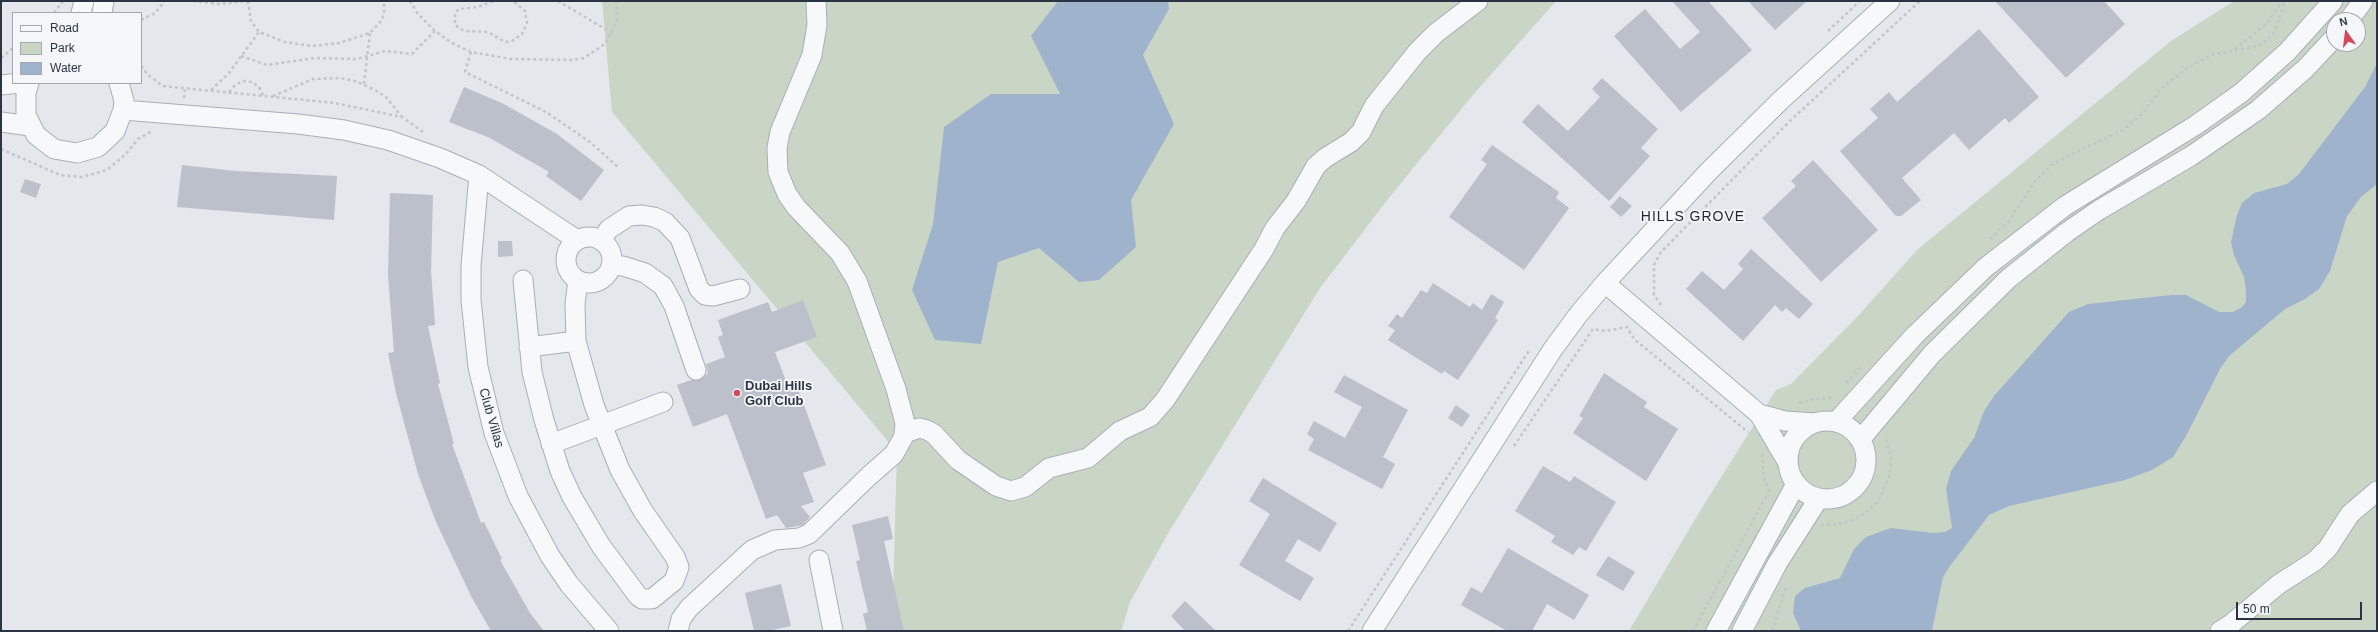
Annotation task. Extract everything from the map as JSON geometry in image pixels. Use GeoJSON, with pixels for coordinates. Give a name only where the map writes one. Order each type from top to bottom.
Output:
{"type":"FeatureCollection","features":[{"type":"Feature","properties":{"kind":"street"},"geometry":{"type":"LineString","coordinates":[[81,12],[84,1]]}},
{"type":"Feature","properties":{"kind":"street"},"geometry":{"type":"LineString","coordinates":[[678,631],[681,619],[689,608],[752,550],[775,540],[799,538],[817,527],[869,476],[894,454],[905,433],[905,423],[896,389],[857,281],[840,253],[796,207],[787,194],[778,172],[777,148],[780,132],[812,55],[817,25],[816,1]]}},
{"type":"Feature","properties":{"kind":"street"},"geometry":{"type":"LineString","coordinates":[[905,433],[919,428],[927,430],[934,434],[958,460],[996,486],[1011,492],[1025,487],[1049,468],[1088,458],[1120,431],[1150,417],[1165,400],[1282,219],[1300,195],[1316,166],[1325,158],[1351,142],[1361,132],[1374,106],[1418,52],[1436,33],[1478,1]]}},
{"type":"Feature","properties":{"kind":"street"},"geometry":{"type":"LineString","coordinates":[[1372,631],[1553,349],[1605,283],[1709,171],[1758,123],[1890,1]]}},
{"type":"Feature","properties":{"kind":"street"},"geometry":{"type":"LineString","coordinates":[[1836,422],[1915,335],[1986,267],[2065,206],[2190,129],[2241,93],[2287,52],[2333,1]]}},
{"type":"Feature","properties":{"kind":"street"},"geometry":{"type":"LineString","coordinates":[[2355,12],[2363,1]]}},
{"type":"Feature","properties":{"kind":"street"},"geometry":{"type":"LineString","coordinates":[[1860,440],[1932,354],[1956,328],[2036,255],[2099,210],[2191,156],[2258,110],[2306,68],[2326,47]]}},
{"type":"Feature","properties":{"kind":"street"},"geometry":{"type":"LineString","coordinates":[[1,85],[12,84]]}},
{"type":"Feature","properties":{"kind":"street"},"geometry":{"type":"LineString","coordinates":[[29,84],[25,104],[30,126],[40,139],[54,149],[65,152],[82,152],[98,147],[108,140],[118,126],[123,110],[122,92],[119,84]]}},
{"type":"Feature","properties":{"kind":"street"},"geometry":{"type":"LineString","coordinates":[[123,110],[298,124],[344,130],[388,140],[440,158],[479,175],[577,240]]}},
{"type":"Feature","properties":{"kind":"street"},"geometry":{"type":"LineString","coordinates":[[1,122],[30,126]]}},
{"type":"Feature","properties":{"kind":"street","name":"Club Villas"},"geometry":{"type":"LineString","coordinates":[[479,175],[471,266],[471,300],[478,367],[494,433],[518,496],[533,526],[569,584],[609,631]]}},
{"type":"Feature","properties":{"kind":"street"},"geometry":{"type":"LineString","coordinates":[[601,240],[609,229],[624,219],[642,215],[654,217],[665,222],[680,238],[699,289],[705,295],[713,296],[740,289]]}},
{"type":"Feature","properties":{"kind":"street"},"geometry":{"type":"LineString","coordinates":[[594,237],[601,240],[608,247],[612,256],[611,265],[604,277],[598,280],[592,282],[578,280],[568,270],[566,257],[572,244],[577,240],[594,237]]}},
{"type":"Feature","properties":{"kind":"street"},"geometry":{"type":"LineString","coordinates":[[611,265],[640,270],[662,286],[674,306],[696,370]]}},
{"type":"Feature","properties":{"kind":"street"},"geometry":{"type":"LineString","coordinates":[[523,280],[529,347],[536,390],[551,444],[572,497],[586,522],[634,592],[642,599],[652,599],[674,581],[679,572],[678,562],[631,491],[602,426],[587,384],[576,341],[574,304],[578,280]]}},
{"type":"Feature","properties":{"kind":"street"},"geometry":{"type":"LineString","coordinates":[[1605,283],[1759,414],[1788,463]]}},
{"type":"Feature","properties":{"kind":"street"},"geometry":{"type":"LineString","coordinates":[[529,347],[576,341]]}},
{"type":"Feature","properties":{"kind":"street"},"geometry":{"type":"LineString","coordinates":[[551,444],[664,402]]}},
{"type":"Feature","properties":{"kind":"street"},"geometry":{"type":"LineString","coordinates":[[1759,414],[1785,421],[1815,423],[1836,422],[1850,428],[1860,440],[1866,457],[1866,466],[1859,483],[1845,494],[1828,499],[1810,495],[1796,484],[1790,474],[1788,463],[1790,448],[1797,435],[1815,423]]}},
{"type":"Feature","properties":{"kind":"street"},"geometry":{"type":"LineString","coordinates":[[1716,631],[1796,484]]}},
{"type":"Feature","properties":{"kind":"street"},"geometry":{"type":"LineString","coordinates":[[2220,631],[2231,624],[2274,588],[2315,561],[2328,548],[2350,514],[2377,491]]}},
{"type":"Feature","properties":{"kind":"street"},"geometry":{"type":"LineString","coordinates":[[1742,631],[1777,564],[1811,527],[1819,498]]}},
{"type":"Feature","properties":{"kind":"street"},"geometry":{"type":"LineString","coordinates":[[819,560],[833,631]]}},
{"type":"Feature","properties":{"kind":"path"},"geometry":{"type":"LineString","coordinates":[[55,12],[64,1]]}},
{"type":"Feature","properties":{"kind":"path"},"geometry":{"type":"LineString","coordinates":[[142,20],[155,13],[165,1]]}},
{"type":"Feature","properties":{"kind":"path"},"geometry":{"type":"LineString","coordinates":[[192,1],[220,4],[244,1]]}},
{"type":"Feature","properties":{"kind":"path"},"geometry":{"type":"LineString","coordinates":[[248,1],[251,21],[259,32],[285,42],[312,46],[339,43],[370,33],[382,20],[384,13],[384,1]]}},
{"type":"Feature","properties":{"kind":"path"},"geometry":{"type":"LineString","coordinates":[[410,1],[418,14],[435,31],[452,43],[471,52],[511,59],[571,60],[584,58],[595,52],[612,33],[616,21],[616,1]]}},
{"type":"Feature","properties":{"kind":"path"},"geometry":{"type":"LineString","coordinates":[[493,1],[459,9],[454,13],[454,25],[464,31],[484,31],[505,42],[512,41],[522,34],[527,23],[525,11],[513,1]]}},
{"type":"Feature","properties":{"kind":"path"},"geometry":{"type":"LineString","coordinates":[[558,1],[612,33]]}},
{"type":"Feature","properties":{"kind":"path"},"geometry":{"type":"LineString","coordinates":[[1664,308],[1654,295],[1654,265],[1660,252],[1792,120],[1920,1]]}},
{"type":"Feature","properties":{"kind":"path"},"geometry":{"type":"LineString","coordinates":[[2235,49],[2265,25],[2284,1]]}},
{"type":"Feature","properties":{"kind":"path"},"geometry":{"type":"LineString","coordinates":[[1986,244],[2010,221],[2035,181],[2054,163],[2123,130],[2143,113],[2162,88],[2187,68],[2212,55],[2235,49],[2256,46],[2267,40],[2275,31],[2284,1]]}},
{"type":"Feature","properties":{"kind":"path"},"geometry":{"type":"LineString","coordinates":[[241,56],[267,65],[315,58],[357,59],[390,51],[412,54],[435,31]]}},
{"type":"Feature","properties":{"kind":"path"},"geometry":{"type":"LineString","coordinates":[[211,90],[229,73],[259,32]]}},
{"type":"Feature","properties":{"kind":"path"},"geometry":{"type":"LineString","coordinates":[[364,84],[370,33]]}},
{"type":"Feature","properties":{"kind":"path"},"geometry":{"type":"LineString","coordinates":[[1,58],[12,49]]}},
{"type":"Feature","properties":{"kind":"path"},"geometry":{"type":"LineString","coordinates":[[471,52],[465,72],[546,112],[590,142],[618,167]]}},
{"type":"Feature","properties":{"kind":"path"},"geometry":{"type":"LineString","coordinates":[[142,67],[148,75],[163,86],[335,103],[402,116]]}},
{"type":"Feature","properties":{"kind":"path"},"geometry":{"type":"LineString","coordinates":[[272,96],[301,83],[325,78],[340,78],[364,84],[386,97],[402,116],[426,134]]}},
{"type":"Feature","properties":{"kind":"path"},"geometry":{"type":"LineString","coordinates":[[229,92],[235,85],[243,81],[252,82],[259,87],[263,96]]}},
{"type":"Feature","properties":{"kind":"path"},"geometry":{"type":"LineString","coordinates":[[1512,449],[1593,329],[1605,331],[1627,327],[1634,339],[1752,435]]}},
{"type":"Feature","properties":{"kind":"path"},"geometry":{"type":"LineString","coordinates":[[1348,631],[1514,371],[1538,338],[1553,349]]}},
{"type":"Feature","properties":{"kind":"path"},"geometry":{"type":"LineString","coordinates":[[1844,386],[1863,364]]}},
{"type":"Feature","properties":{"kind":"path"},"geometry":{"type":"LineString","coordinates":[[1811,527],[1834,525],[1856,519],[1874,506],[1880,497],[1890,473],[1891,459],[1890,446],[1877,420]]}},
{"type":"Feature","properties":{"kind":"path"},"geometry":{"type":"LineString","coordinates":[[1693,631],[1768,493]]}},
{"type":"Feature","properties":{"kind":"path"},"geometry":{"type":"LineString","coordinates":[[1811,527],[1823,526]]}},
{"type":"Feature","properties":{"kind":"path"},"geometry":{"type":"LineString","coordinates":[[1772,631],[1788,584]]}},
{"type":"Feature","properties":{"kind":"green space"},"geometry":{"type":"Polygon","coordinates":[[[602,1],[1556,1],[1472,96],[1388,199],[1320,288],[1167,535],[1130,602],[1121,631],[892,631],[897,452],[612,112],[602,1]]]}},
{"type":"Feature","properties":{"kind":"green space"},"geometry":{"type":"Polygon","coordinates":[[[2234,1],[2377,1],[2377,631],[1629,631],[1703,506],[1776,390],[1791,384],[1859,315],[1917,250],[2171,41],[2234,1]]]}},
{"type":"Feature","properties":{"kind":"water"},"geometry":{"type":"Polygon","coordinates":[[[1058,1],[1168,1],[1169,9],[1143,55],[1174,124],[1131,200],[1136,247],[1099,280],[1079,282],[1039,248],[998,262],[981,344],[935,340],[912,290],[933,224],[944,127],[991,94],[1060,94],[1031,36],[1058,1]]]}},
{"type":"Feature","properties":{"kind":"water"},"geometry":{"type":"Polygon","coordinates":[[[2377,63],[2377,184],[2361,197],[2347,216],[2330,271],[2319,289],[2305,299],[2285,309],[2229,356],[2220,369],[2186,436],[2173,457],[2152,470],[2125,480],[2009,506],[1989,515],[1943,577],[1932,631],[1801,631],[1793,613],[1795,596],[1805,588],[1840,578],[1854,549],[1866,537],[1891,528],[1933,533],[1945,532],[1952,528],[1946,489],[1951,471],[1974,438],[1984,411],[1994,396],[2069,312],[2088,304],[2171,295],[2186,295],[2219,312],[2233,312],[2242,307],[2246,302],[2244,277],[2234,255],[2231,242],[2237,215],[2242,203],[2254,193],[2287,184],[2299,174],[2365,87],[2377,63]]]}},
{"type":"Feature","properties":{"kind":"building"},"geometry":{"type":"Polygon","coordinates":[[[1672,1],[1708,1],[1752,50],[1681,112],[1614,36],[1645,9],[1680,49],[1700,32],[1672,1]]]}},
{"type":"Feature","properties":{"kind":"building"},"geometry":{"type":"Polygon","coordinates":[[[1748,1],[1807,1],[1775,30],[1748,1]]]}},
{"type":"Feature","properties":{"kind":"building"},"geometry":{"type":"Polygon","coordinates":[[[1995,1],[2104,1],[2125,24],[2066,78],[1995,1]]]}},
{"type":"Feature","properties":{"kind":"building"},"geometry":{"type":"Polygon","coordinates":[[[1979,29],[2039,97],[2009,123],[2005,118],[1969,150],[1954,133],[1902,178],[1921,200],[1901,216],[1896,216],[1840,151],[1878,118],[1870,109],[1889,92],[1897,102],[1979,29]]]}},
{"type":"Feature","properties":{"kind":"building"},"geometry":{"type":"Polygon","coordinates":[[[1602,78],[1658,129],[1641,148],[1650,156],[1609,201],[1522,122],[1538,104],[1568,131],[1600,97],[1592,89],[1602,78]]]}},
{"type":"Feature","properties":{"kind":"building"},"geometry":{"type":"Polygon","coordinates":[[[464,87],[502,103],[557,134],[604,170],[581,201],[546,176],[549,172],[490,138],[449,122],[464,87]]]}},
{"type":"Feature","properties":{"kind":"building"},"geometry":{"type":"Polygon","coordinates":[[[1492,145],[1559,192],[1556,198],[1569,208],[1524,270],[1449,217],[1487,164],[1481,160],[1492,145]]]}},
{"type":"Feature","properties":{"kind":"building"},"geometry":{"type":"Polygon","coordinates":[[[1813,160],[1878,230],[1821,282],[1762,218],[1796,186],[1791,181],[1813,160]]]}},
{"type":"Feature","properties":{"kind":"building"},"geometry":{"type":"Polygon","coordinates":[[[182,165],[236,171],[337,176],[334,220],[177,207],[182,165]]]}},
{"type":"Feature","properties":{"kind":"building"},"geometry":{"type":"Polygon","coordinates":[[[25,179],[41,184],[36,198],[20,192],[25,179]]]}},
{"type":"Feature","properties":{"kind":"building"},"geometry":{"type":"Polygon","coordinates":[[[390,193],[433,195],[431,271],[435,325],[428,326],[440,383],[438,384],[454,444],[452,444],[481,523],[484,522],[502,559],[500,560],[530,613],[544,631],[491,631],[471,596],[436,522],[418,474],[396,393],[388,353],[394,352],[388,275],[390,193]]]}},
{"type":"Feature","properties":{"kind":"building"},"geometry":{"type":"Polygon","coordinates":[[[1620,196],[1632,206],[1621,217],[1610,207],[1620,196]]]}},
{"type":"Feature","properties":{"kind":"building"},"geometry":{"type":"Polygon","coordinates":[[[498,241],[512,241],[513,256],[498,257],[498,241]]]}},
{"type":"Feature","properties":{"kind":"building"},"geometry":{"type":"Polygon","coordinates":[[[1751,249],[1813,304],[1799,319],[1786,308],[1782,312],[1775,305],[1743,341],[1686,289],[1702,271],[1724,290],[1743,269],[1738,264],[1751,249]]]}},
{"type":"Feature","properties":{"kind":"building"},"geometry":{"type":"Polygon","coordinates":[[[1433,283],[1470,307],[1473,303],[1482,310],[1491,294],[1504,302],[1495,318],[1498,320],[1458,380],[1444,371],[1442,374],[1388,340],[1395,330],[1388,326],[1397,314],[1402,318],[1421,290],[1427,293],[1433,283]]]}},
{"type":"Feature","properties":{"kind":"building"},"geometry":{"type":"Polygon","coordinates":[[[803,300],[817,337],[775,352],[787,384],[795,381],[826,465],[803,473],[814,502],[801,506],[810,517],[803,525],[786,528],[777,515],[766,519],[727,414],[693,427],[677,385],[691,380],[700,380],[708,373],[706,364],[725,357],[718,337],[723,335],[718,320],[768,302],[772,312],[803,300]]]}},
{"type":"Feature","properties":{"kind":"building"},"geometry":{"type":"Polygon","coordinates":[[[1604,373],[1647,402],[1644,407],[1678,429],[1646,481],[1573,433],[1583,418],[1579,416],[1604,373]]]}},
{"type":"Feature","properties":{"kind":"building"},"geometry":{"type":"Polygon","coordinates":[[[1344,375],[1408,410],[1383,457],[1395,464],[1382,489],[1308,450],[1314,439],[1307,434],[1314,421],[1345,438],[1362,407],[1334,392],[1344,375]]]}},
{"type":"Feature","properties":{"kind":"building"},"geometry":{"type":"Polygon","coordinates":[[[1456,405],[1470,415],[1462,427],[1448,418],[1456,405]]]}},
{"type":"Feature","properties":{"kind":"building"},"geometry":{"type":"Polygon","coordinates":[[[1543,466],[1570,482],[1574,476],[1616,502],[1586,551],[1579,547],[1573,555],[1551,542],[1555,536],[1515,511],[1543,466]]]}},
{"type":"Feature","properties":{"kind":"building"},"geometry":{"type":"Polygon","coordinates":[[[1263,478],[1337,523],[1320,552],[1298,539],[1285,561],[1314,578],[1300,601],[1239,565],[1270,514],[1249,501],[1263,478]]]}},
{"type":"Feature","properties":{"kind":"building"},"geometry":{"type":"Polygon","coordinates":[[[888,516],[893,539],[884,541],[904,631],[867,631],[863,614],[868,612],[856,561],[860,560],[852,525],[888,516]]]}},
{"type":"Feature","properties":{"kind":"building"},"geometry":{"type":"Polygon","coordinates":[[[1508,548],[1589,595],[1574,620],[1547,604],[1532,631],[1507,631],[1461,605],[1471,587],[1482,593],[1508,548]]]}},
{"type":"Feature","properties":{"kind":"building"},"geometry":{"type":"Polygon","coordinates":[[[1608,556],[1635,572],[1623,591],[1596,575],[1608,556]]]}},
{"type":"Feature","properties":{"kind":"building"},"geometry":{"type":"Polygon","coordinates":[[[781,584],[791,626],[768,631],[754,631],[745,593],[781,584]]]}},
{"type":"Feature","properties":{"kind":"building"},"geometry":{"type":"Polygon","coordinates":[[[1185,601],[1216,631],[1185,631],[1171,616],[1185,601]]]}},
{"type":"Feature","properties":{"kind":"place","name":"Dubai Hills Golf Club"},"geometry":{"type":"Point","coordinates":[737,393]}},
{"type":"Feature","properties":{"kind":"district","name":"HILLS GROVE"},"geometry":{"type":"Point","coordinates":[1693,217]}}]}
